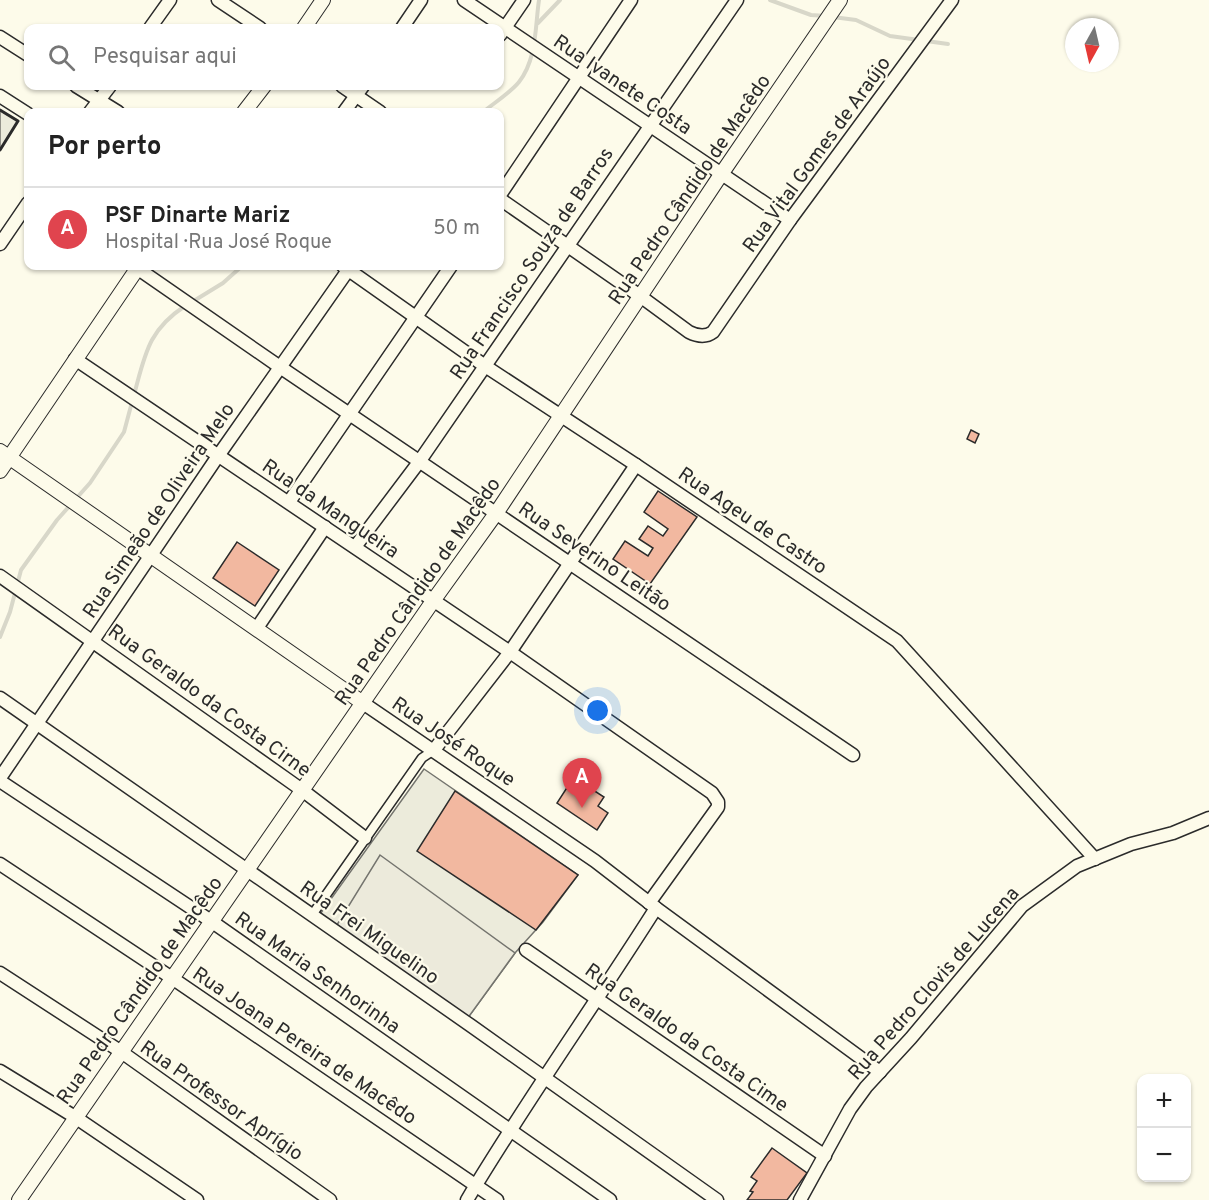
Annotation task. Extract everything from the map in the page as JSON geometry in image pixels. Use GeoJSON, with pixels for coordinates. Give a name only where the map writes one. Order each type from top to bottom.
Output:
{"type":"FeatureCollection","features":[{"type":"Feature","properties":{"kind":"street"},"geometry":{"type":"LineString","coordinates":[[153,24],[170,0]]}},
{"type":"Feature","properties":{"kind":"street"},"geometry":{"type":"LineString","coordinates":[[218,0],[254,24]]}},
{"type":"Feature","properties":{"kind":"street"},"geometry":{"type":"LineString","coordinates":[[307,24],[323,0]]}},
{"type":"Feature","properties":{"kind":"street"},"geometry":{"type":"LineString","coordinates":[[405,24],[422,0]]}},
{"type":"Feature","properties":{"kind":"street","name":"Rua Ivanete Costa"},"geometry":{"type":"LineString","coordinates":[[464,0],[493,24]]}},
{"type":"Feature","properties":{"kind":"street"},"geometry":{"type":"LineString","coordinates":[[504,28],[524,0]]}},
{"type":"Feature","properties":{"kind":"street"},"geometry":{"type":"LineString","coordinates":[[504,191],[631,0]]}},
{"type":"Feature","properties":{"kind":"street","name":"Rua Francisco Souza de Barros"},"geometry":{"type":"LineString","coordinates":[[355,547],[419,462],[737,0]]}},
{"type":"Feature","properties":{"kind":"street","name":"Rua Pedro Cândido de Macêdo"},"geometry":{"type":"LineString","coordinates":[[19,1200],[120,1051],[497,512],[840,0]]}},
{"type":"Feature","properties":{"kind":"street","name":"Rua Vital Gomes de Araújo"},"geometry":{"type":"LineString","coordinates":[[640,296],[689,332],[709,336],[714,332],[790,220],[952,0]]}},
{"type":"Feature","properties":{"kind":"street","name":"Rua Ivanete Costa"},"geometry":{"type":"LineString","coordinates":[[504,32],[579,77],[790,220]]}},
{"type":"Feature","properties":{"kind":"street"},"geometry":{"type":"LineString","coordinates":[[0,37],[24,52]]}},
{"type":"Feature","properties":{"kind":"street"},"geometry":{"type":"LineString","coordinates":[[83,90],[112,108]]}},
{"type":"Feature","properties":{"kind":"street"},"geometry":{"type":"LineString","coordinates":[[93,108],[107,90]]}},
{"type":"Feature","properties":{"kind":"street"},"geometry":{"type":"LineString","coordinates":[[247,108],[261,90]]}},
{"type":"Feature","properties":{"kind":"street"},"geometry":{"type":"LineString","coordinates":[[347,108],[360,90],[376,108]]}},
{"type":"Feature","properties":{"kind":"street"},"geometry":{"type":"LineString","coordinates":[[0,96],[24,111]]}},
{"type":"Feature","properties":{"kind":"street"},"geometry":{"type":"LineString","coordinates":[[504,200],[640,296]]}},
{"type":"Feature","properties":{"kind":"street"},"geometry":{"type":"LineString","coordinates":[[0,244],[24,209]]}},
{"type":"Feature","properties":{"kind":"street"},"geometry":{"type":"LineString","coordinates":[[0,471],[5,455],[136,270]]}},
{"type":"Feature","properties":{"kind":"street","name":"Rua Severino Leitão"},"geometry":{"type":"LineString","coordinates":[[142,270],[419,462],[497,512],[853,755]]}},
{"type":"Feature","properties":{"kind":"street","name":"Rua Simeão de Oliveira Melo"},"geometry":{"type":"LineString","coordinates":[[0,780],[345,270]]}},
{"type":"Feature","properties":{"kind":"street","name":"Rua Ageu de Castro"},"geometry":{"type":"LineString","coordinates":[[351,270],[485,366],[562,415],[897,641],[1095,859]]}},
{"type":"Feature","properties":{"kind":"street"},"geometry":{"type":"LineString","coordinates":[[289,502],[448,270]]}},
{"type":"Feature","properties":{"kind":"street","name":"Rua da Mangueira"},"geometry":{"type":"LineString","coordinates":[[75,359],[510,652],[712,793],[718,802],[718,807],[652,906]]}},
{"type":"Feature","properties":{"kind":"street","name":"Rua José Roque"},"geometry":{"type":"LineString","coordinates":[[5,455],[595,861],[652,906],[879,1072]]}},
{"type":"Feature","properties":{"kind":"street"},"geometry":{"type":"LineString","coordinates":[[312,915],[422,758],[434,750],[510,652],[636,465]]}},
{"type":"Feature","properties":{"kind":"street"},"geometry":{"type":"LineString","coordinates":[[257,628],[325,527]]}},
{"type":"Feature","properties":{"kind":"street","name":"Rua Geraldo da Costa Cirne"},"geometry":{"type":"LineString","coordinates":[[0,576],[302,790],[365,838]]}},
{"type":"Feature","properties":{"kind":"street","name":"Rua Frei Miguelino"},"geometry":{"type":"LineString","coordinates":[[0,698],[717,1200]]}},
{"type":"Feature","properties":{"kind":"street","name":"Rua Maria Senhorinha"},"geometry":{"type":"LineString","coordinates":[[0,780],[211,921],[610,1200]]}},
{"type":"Feature","properties":{"kind":"street","name":"Rua Pedro Clovis de Lucena"},"geometry":{"type":"LineString","coordinates":[[800,1200],[850,1108],[1022,906],[1077,866],[1131,844],[1173,833],[1209,818]]}},
{"type":"Feature","properties":{"kind":"street","name":"Rua Joana Pereira de Macêdo"},"geometry":{"type":"LineString","coordinates":[[0,864],[172,978],[497,1200]]}},
{"type":"Feature","properties":{"kind":"street"},"geometry":{"type":"LineString","coordinates":[[467,1200],[544,1078],[598,999],[652,906]]}},
{"type":"Feature","properties":{"kind":"street","name":"Rua Geraldo da Costa Cime"},"geometry":{"type":"LineString","coordinates":[[526,950],[825,1156]]}},
{"type":"Feature","properties":{"kind":"street","name":"Rua Professor Aprígio"},"geometry":{"type":"LineString","coordinates":[[0,973],[120,1051],[330,1200]]}},
{"type":"Feature","properties":{"kind":"street"},"geometry":{"type":"LineString","coordinates":[[0,1071],[75,1117],[197,1200]]}},
{"type":"Feature","properties":{"kind":"shaded area"},"geometry":{"type":"Polygon","coordinates":[[[0,110],[18,121],[0,150],[0,110]]]}},
{"type":"Feature","properties":{"kind":"shaded area"},"geometry":{"type":"Polygon","coordinates":[[[424,769],[578,875],[543,922],[515,953],[467,1019],[318,917],[424,769]]]}},
{"type":"Feature","properties":{"kind":"shaded area"},"geometry":{"type":"Polygon","coordinates":[[[380,855],[515,953],[467,1019],[335,928],[380,855]]]}},
{"type":"Feature","properties":{"kind":"building"},"geometry":{"type":"Polygon","coordinates":[[[971,430],[979,434],[975,443],[967,439],[971,430]]]}},
{"type":"Feature","properties":{"kind":"building"},"geometry":{"type":"Polygon","coordinates":[[[658,491],[697,517],[650,584],[613,559],[625,541],[648,556],[653,548],[639,539],[648,526],[663,536],[668,529],[644,512],[658,491]]]}},
{"type":"Feature","properties":{"kind":"building"},"geometry":{"type":"Polygon","coordinates":[[[237,542],[279,570],[255,606],[213,578],[237,542]]]}},
{"type":"Feature","properties":{"kind":"building"},"geometry":{"type":"Polygon","coordinates":[[[568,786],[581,795],[587,786],[604,797],[598,806],[608,813],[597,830],[557,803],[568,786]]]}},
{"type":"Feature","properties":{"kind":"building"},"geometry":{"type":"Polygon","coordinates":[[[455,791],[578,875],[536,930],[417,851],[455,791]]]}},
{"type":"Feature","properties":{"kind":"building"},"geometry":{"type":"Polygon","coordinates":[[[772,1148],[807,1173],[787,1200],[747,1200],[757,1181],[751,1177],[772,1148]]]}},
{"type":"Feature","properties":{"kind":"waterway"},"geometry":{"type":"LineString","coordinates":[[488,108],[511,90],[525,73],[532,53],[539,0]]}},
{"type":"Feature","properties":{"kind":"waterway"},"geometry":{"type":"LineString","coordinates":[[538,23],[560,0]]}},
{"type":"Feature","properties":{"kind":"waterway"},"geometry":{"type":"LineString","coordinates":[[770,0],[811,15],[826,16]]}},
{"type":"Feature","properties":{"kind":"waterway"},"geometry":{"type":"LineString","coordinates":[[833,17],[856,20],[890,36],[948,44]]}},
{"type":"Feature","properties":{"kind":"waterway"},"geometry":{"type":"LineString","coordinates":[[192,302],[223,283],[238,270]]}},
{"type":"Feature","properties":{"kind":"waterway"},"geometry":{"type":"LineString","coordinates":[[134,395],[150,344],[163,324],[185,306]]}},
{"type":"Feature","properties":{"kind":"waterway"},"geometry":{"type":"LineString","coordinates":[[0,637],[10,612],[21,570],[57,520],[90,483],[124,432],[132,402]]}},
{"type":"Feature","properties":{"kind":"wall"},"geometry":{"type":"LineString","coordinates":[[0,110],[18,121],[0,150]]}},
{"type":"Feature","properties":{"kind":"place","name":"PSF Dinarte Mariz"},"geometry":{"type":"Point","coordinates":[582,808]}}]}
